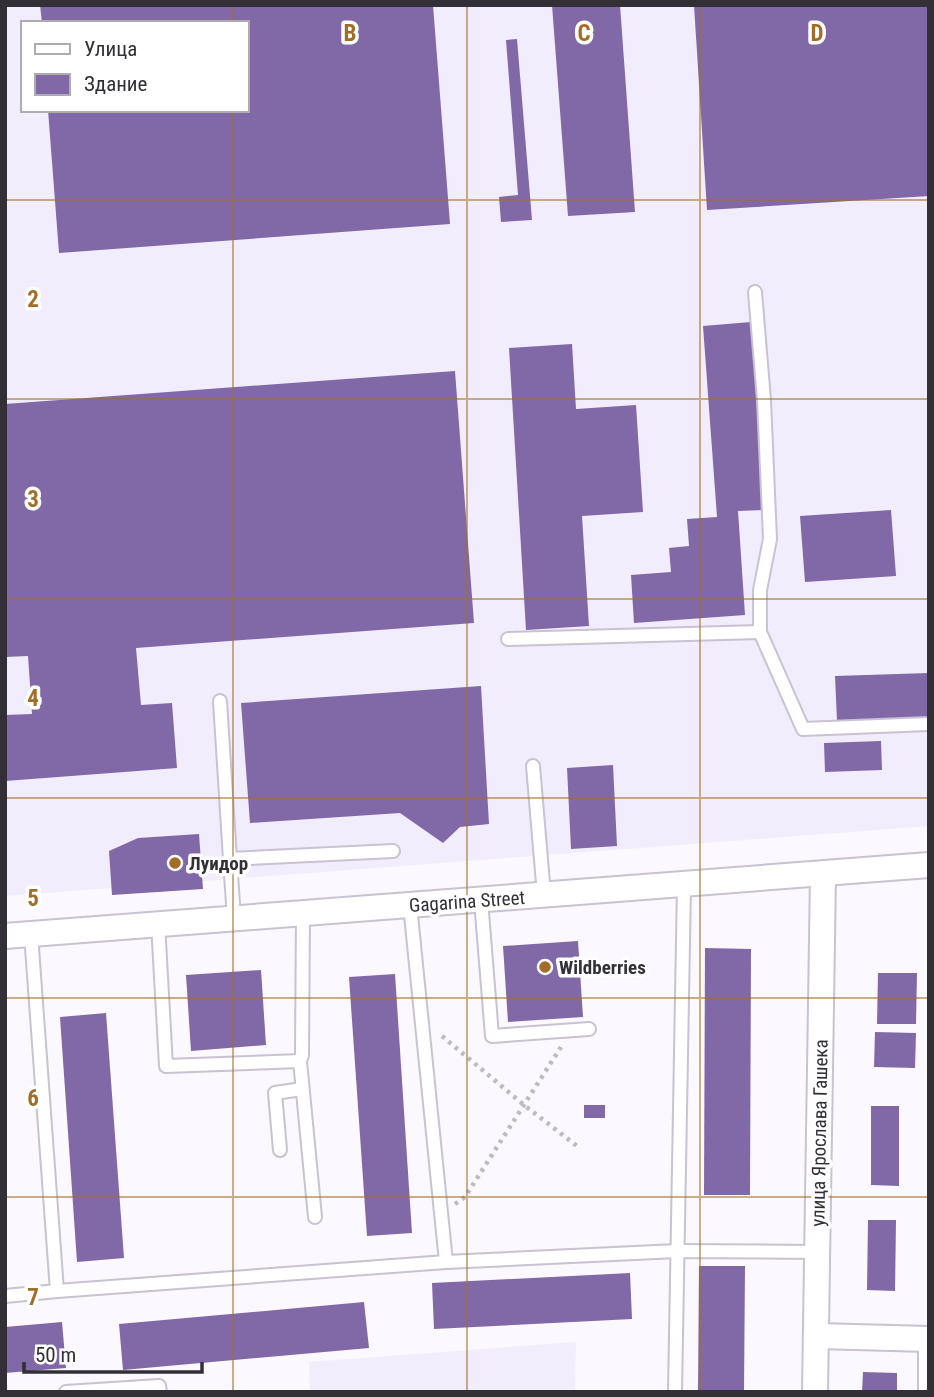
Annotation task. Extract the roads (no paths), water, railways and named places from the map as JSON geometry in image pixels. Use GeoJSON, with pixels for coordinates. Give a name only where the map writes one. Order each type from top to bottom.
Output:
{"type":"FeatureCollection","features":[{"type":"Feature","properties":{"kind":"street","name":"Gagarina Street"},"geometry":{"type":"LineString","coordinates":[[5,936],[929,865]]}},
{"type":"Feature","properties":{"kind":"street","name":"улица Ярослава Гашека"},"geometry":{"type":"LineString","coordinates":[[815,1392],[823,875]]}},
{"type":"Feature","properties":{"kind":"street"},"geometry":{"type":"LineString","coordinates":[[817,1336],[927,1339]]}},
{"type":"Feature","properties":{"kind":"lane"},"geometry":{"type":"LineString","coordinates":[[755,292],[764,400],[770,539],[760,590],[760,632],[803,729],[929,724]]}},
{"type":"Feature","properties":{"kind":"lane"},"geometry":{"type":"LineString","coordinates":[[508,639],[760,632]]}},
{"type":"Feature","properties":{"kind":"lane"},"geometry":{"type":"LineString","coordinates":[[220,701],[234,919]]}},
{"type":"Feature","properties":{"kind":"lane"},"geometry":{"type":"LineString","coordinates":[[533,766],[544,895]]}},
{"type":"Feature","properties":{"kind":"lane"},"geometry":{"type":"LineString","coordinates":[[230,859],[393,852]]}},
{"type":"Feature","properties":{"kind":"lane"},"geometry":{"type":"LineString","coordinates":[[675,1392],[684,885]]}},
{"type":"Feature","properties":{"kind":"lane"},"geometry":{"type":"LineString","coordinates":[[481,900],[492,1036],[589,1029]]}},
{"type":"Feature","properties":{"kind":"lane"},"geometry":{"type":"LineString","coordinates":[[410,905],[446,1262]]}},
{"type":"Feature","properties":{"kind":"lane"},"geometry":{"type":"LineString","coordinates":[[303,913],[300,1061],[315,1217]]}},
{"type":"Feature","properties":{"kind":"lane"},"geometry":{"type":"LineString","coordinates":[[158,923],[166,1066],[300,1061]]}},
{"type":"Feature","properties":{"kind":"lane"},"geometry":{"type":"LineString","coordinates":[[31,934],[57,1291]]}},
{"type":"Feature","properties":{"kind":"lane"},"geometry":{"type":"LineString","coordinates":[[280,1150],[275,1093],[302,1089]]}},
{"type":"Feature","properties":{"kind":"lane"},"geometry":{"type":"LineString","coordinates":[[5,1296],[446,1262],[677,1251],[818,1252]]}},
{"type":"Feature","properties":{"kind":"lane"},"geometry":{"type":"LineString","coordinates":[[925,1392],[927,1339]]}},
{"type":"Feature","properties":{"kind":"lane"},"geometry":{"type":"LineString","coordinates":[[66,1392],[159,1386],[160,1392]]}},
{"type":"Feature","properties":{"kind":"place","name":"Луидор"},"geometry":{"type":"Point","coordinates":[175,863]}},
{"type":"Feature","properties":{"kind":"place","name":"Wildberries"},"geometry":{"type":"Point","coordinates":[545,967]}}]}
